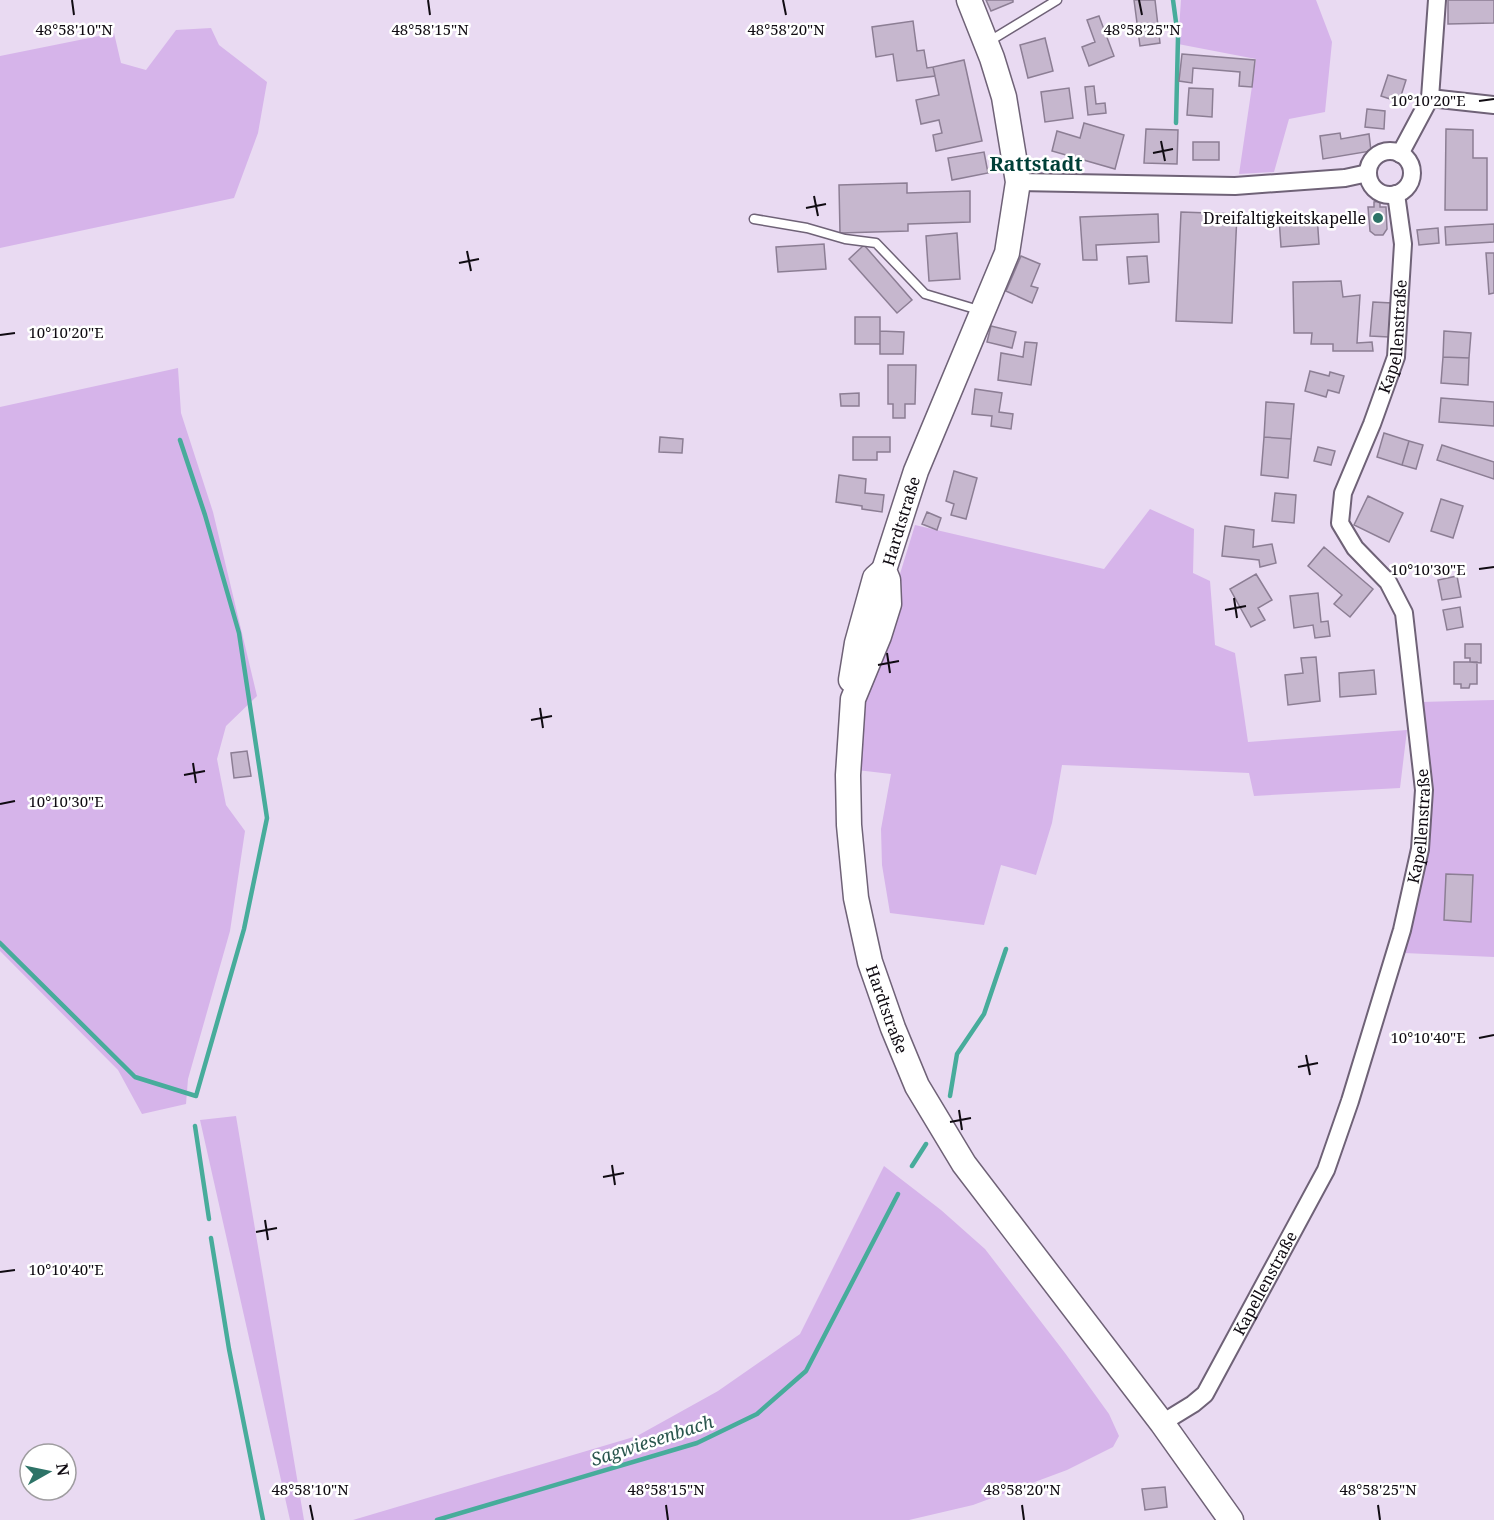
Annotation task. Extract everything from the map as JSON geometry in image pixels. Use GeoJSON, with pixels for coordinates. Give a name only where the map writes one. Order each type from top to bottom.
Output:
{"type":"FeatureCollection","features":[{"type":"Feature","properties":{"kind":"street","name":"Hardtstraße"},"geometry":{"type":"LineString","coordinates":[[969,0],[1004,97],[1018,182],[1007,253],[916,471],[884,570],[888,580],[889,604],[879,636],[855,694],[848,775],[849,825],[856,898],[870,962],[893,1028],[917,1086],[964,1164],[1162,1423],[1231,1520]]}},
{"type":"Feature","properties":{"kind":"street"},"geometry":{"type":"LineString","coordinates":[[1400,154],[1430,98],[1437,0]]}},
{"type":"Feature","properties":{"kind":"street"},"geometry":{"type":"LineString","coordinates":[[1430,98],[1494,105]]}},
{"type":"Feature","properties":{"kind":"street"},"geometry":{"type":"LineString","coordinates":[[1393,152],[1400,154],[1410,165],[1412,172],[1408,186],[1396,194],[1388,195],[1374,188],[1368,173],[1370,165],[1379,154],[1393,152]]}},
{"type":"Feature","properties":{"kind":"street"},"geometry":{"type":"LineString","coordinates":[[1018,182],[1235,186],[1345,178],[1368,173]]}},
{"type":"Feature","properties":{"kind":"street","name":"Kapellenstraße"},"geometry":{"type":"LineString","coordinates":[[1162,1423],[1205,1394],[1326,1170],[1350,1101],[1402,930],[1420,849],[1424,790],[1404,613],[1388,582],[1355,548],[1340,523],[1342,493],[1372,424],[1396,357],[1403,244],[1396,194]]}},
{"type":"Feature","properties":{"kind":"lane"},"geometry":{"type":"LineString","coordinates":[[986,43],[1057,0]]}},
{"type":"Feature","properties":{"kind":"lane"},"geometry":{"type":"LineString","coordinates":[[754,219],[807,228],[845,239],[876,243],[925,294],[983,311]]}},
{"type":"Feature","properties":{"kind":"shaded area"},"geometry":{"type":"Polygon","coordinates":[[[1181,0],[1316,0],[1332,42],[1325,112],[1289,119],[1274,172],[1239,174],[1256,59],[1178,44],[1181,0]]]}},
{"type":"Feature","properties":{"kind":"shaded area"},"geometry":{"type":"Polygon","coordinates":[[[211,28],[219,45],[267,82],[258,133],[234,198],[0,248],[0,56],[114,33],[121,63],[146,70],[176,30],[211,28]]]}},
{"type":"Feature","properties":{"kind":"shaded area"},"geometry":{"type":"Polygon","coordinates":[[[178,368],[181,413],[213,512],[257,696],[226,726],[217,759],[226,805],[245,831],[230,931],[188,1079],[186,1104],[142,1114],[118,1070],[0,951],[0,407],[178,368]]]}},
{"type":"Feature","properties":{"kind":"shaded area"},"geometry":{"type":"Polygon","coordinates":[[[1150,509],[1194,529],[1193,573],[1210,581],[1215,645],[1235,653],[1248,742],[1407,730],[1400,788],[1254,796],[1249,773],[1062,765],[1052,823],[1036,875],[1001,865],[984,925],[890,913],[882,865],[881,829],[891,774],[857,770],[860,704],[915,525],[1104,569],[1150,509]]]}},
{"type":"Feature","properties":{"kind":"shaded area"},"geometry":{"type":"Polygon","coordinates":[[[1494,700],[1494,957],[1404,953],[1426,827],[1421,702],[1494,700]]]}},
{"type":"Feature","properties":{"kind":"shaded area"},"geometry":{"type":"Polygon","coordinates":[[[236,1116],[304,1520],[290,1520],[200,1120],[236,1116]]]}},
{"type":"Feature","properties":{"kind":"shaded area"},"geometry":{"type":"Polygon","coordinates":[[[884,1166],[941,1210],[985,1249],[1109,1414],[1119,1436],[1113,1447],[1067,1470],[973,1505],[909,1520],[353,1520],[637,1436],[718,1391],[800,1334],[884,1166]]]}},
{"type":"Feature","properties":{"kind":"building"},"geometry":{"type":"Polygon","coordinates":[[[986,0],[1013,0],[1013,2],[991,11],[986,0]]]}},
{"type":"Feature","properties":{"kind":"building"},"geometry":{"type":"Polygon","coordinates":[[[1134,0],[1155,0],[1160,43],[1140,46],[1134,0]]]}},
{"type":"Feature","properties":{"kind":"building"},"geometry":{"type":"Polygon","coordinates":[[[1448,0],[1494,0],[1494,23],[1448,24],[1448,0]]]}},
{"type":"Feature","properties":{"kind":"building"},"geometry":{"type":"Polygon","coordinates":[[[1099,16],[1114,56],[1089,66],[1082,47],[1095,42],[1087,20],[1099,16]]]}},
{"type":"Feature","properties":{"kind":"building"},"geometry":{"type":"Polygon","coordinates":[[[913,21],[917,51],[924,50],[927,68],[933,67],[935,76],[897,81],[893,54],[876,57],[872,27],[913,21]]]}},
{"type":"Feature","properties":{"kind":"building"},"geometry":{"type":"Polygon","coordinates":[[[1045,38],[1053,71],[1028,78],[1020,45],[1045,38]]]}},
{"type":"Feature","properties":{"kind":"building"},"geometry":{"type":"Polygon","coordinates":[[[1182,54],[1255,60],[1252,87],[1239,86],[1240,72],[1193,68],[1192,83],[1179,81],[1182,54]]]}},
{"type":"Feature","properties":{"kind":"building"},"geometry":{"type":"Polygon","coordinates":[[[964,60],[982,141],[936,151],[933,135],[942,133],[939,120],[921,124],[916,100],[939,95],[933,67],[964,60]]]}},
{"type":"Feature","properties":{"kind":"building"},"geometry":{"type":"Polygon","coordinates":[[[1388,75],[1406,80],[1399,102],[1381,96],[1388,75]]]}},
{"type":"Feature","properties":{"kind":"building"},"geometry":{"type":"Polygon","coordinates":[[[1094,86],[1096,104],[1105,103],[1106,113],[1088,115],[1085,87],[1094,86]]]}},
{"type":"Feature","properties":{"kind":"building"},"geometry":{"type":"Polygon","coordinates":[[[1069,88],[1073,118],[1045,122],[1041,92],[1069,88]]]}},
{"type":"Feature","properties":{"kind":"building"},"geometry":{"type":"Polygon","coordinates":[[[1189,88],[1213,89],[1212,117],[1187,115],[1189,88]]]}},
{"type":"Feature","properties":{"kind":"building"},"geometry":{"type":"Polygon","coordinates":[[[1367,109],[1385,111],[1384,129],[1365,127],[1367,109]]]}},
{"type":"Feature","properties":{"kind":"building"},"geometry":{"type":"Polygon","coordinates":[[[1084,123],[1124,135],[1115,169],[1052,151],[1057,131],[1080,138],[1084,123]]]}},
{"type":"Feature","properties":{"kind":"building"},"geometry":{"type":"Polygon","coordinates":[[[1146,129],[1178,130],[1177,164],[1144,163],[1146,129]]]}},
{"type":"Feature","properties":{"kind":"building"},"geometry":{"type":"Polygon","coordinates":[[[1446,129],[1473,130],[1473,158],[1487,158],[1487,210],[1445,210],[1446,129]]]}},
{"type":"Feature","properties":{"kind":"building"},"geometry":{"type":"Polygon","coordinates":[[[1340,133],[1341,139],[1369,134],[1371,151],[1323,159],[1320,136],[1340,133]]]}},
{"type":"Feature","properties":{"kind":"building"},"geometry":{"type":"Polygon","coordinates":[[[1193,142],[1219,142],[1219,160],[1193,160],[1193,142]]]}},
{"type":"Feature","properties":{"kind":"building"},"geometry":{"type":"Polygon","coordinates":[[[984,152],[988,173],[952,180],[948,158],[984,152]]]}},
{"type":"Feature","properties":{"kind":"building"},"geometry":{"type":"Polygon","coordinates":[[[907,183],[907,193],[970,191],[970,222],[908,224],[908,231],[840,233],[839,185],[907,183]]]}},
{"type":"Feature","properties":{"kind":"building","name":"Dreifaltigkeitskapelle"},"geometry":{"type":"Polygon","coordinates":[[[1380,201],[1380,207],[1386,207],[1387,229],[1383,235],[1375,235],[1370,231],[1368,207],[1374,207],[1374,202],[1380,201]]]}},
{"type":"Feature","properties":{"kind":"building"},"geometry":{"type":"Polygon","coordinates":[[[1181,212],[1237,214],[1232,323],[1176,321],[1181,212]]]}},
{"type":"Feature","properties":{"kind":"building"},"geometry":{"type":"Polygon","coordinates":[[[1158,214],[1159,242],[1096,245],[1097,260],[1083,260],[1080,217],[1158,214]]]}},
{"type":"Feature","properties":{"kind":"building"},"geometry":{"type":"Polygon","coordinates":[[[1317,215],[1319,244],[1281,247],[1279,218],[1317,215]]]}},
{"type":"Feature","properties":{"kind":"building"},"geometry":{"type":"Polygon","coordinates":[[[1494,224],[1494,242],[1446,245],[1445,227],[1494,224]]]}},
{"type":"Feature","properties":{"kind":"building"},"geometry":{"type":"Polygon","coordinates":[[[1438,228],[1439,243],[1419,245],[1417,230],[1438,228]]]}},
{"type":"Feature","properties":{"kind":"building"},"geometry":{"type":"Polygon","coordinates":[[[957,233],[960,279],[929,281],[926,236],[957,233]]]}},
{"type":"Feature","properties":{"kind":"building"},"geometry":{"type":"Polygon","coordinates":[[[824,244],[826,269],[778,272],[776,247],[824,244]]]}},
{"type":"Feature","properties":{"kind":"building"},"geometry":{"type":"Polygon","coordinates":[[[864,245],[912,300],[897,313],[849,259],[864,245]]]}},
{"type":"Feature","properties":{"kind":"building"},"geometry":{"type":"Polygon","coordinates":[[[1486,253],[1494,253],[1494,293],[1489,294],[1486,253]]]}},
{"type":"Feature","properties":{"kind":"building"},"geometry":{"type":"Polygon","coordinates":[[[1021,256],[1040,264],[1031,286],[1038,288],[1032,303],[1006,291],[1021,256]]]}},
{"type":"Feature","properties":{"kind":"building"},"geometry":{"type":"Polygon","coordinates":[[[1147,256],[1149,282],[1129,284],[1127,257],[1147,256]]]}},
{"type":"Feature","properties":{"kind":"building"},"geometry":{"type":"Polygon","coordinates":[[[1341,281],[1343,297],[1360,295],[1357,343],[1372,342],[1373,351],[1333,351],[1333,344],[1311,344],[1312,333],[1294,333],[1293,282],[1341,281]]]}},
{"type":"Feature","properties":{"kind":"building"},"geometry":{"type":"Polygon","coordinates":[[[1373,302],[1392,303],[1389,337],[1370,336],[1373,302]]]}},
{"type":"Feature","properties":{"kind":"building"},"geometry":{"type":"Polygon","coordinates":[[[855,317],[880,317],[880,344],[855,344],[855,317]]]}},
{"type":"Feature","properties":{"kind":"building"},"geometry":{"type":"Polygon","coordinates":[[[991,326],[1016,332],[1012,348],[987,342],[991,326]]]}},
{"type":"Feature","properties":{"kind":"building"},"geometry":{"type":"Polygon","coordinates":[[[880,331],[904,332],[903,354],[880,354],[880,331]]]}},
{"type":"Feature","properties":{"kind":"building"},"geometry":{"type":"Polygon","coordinates":[[[1444,331],[1471,333],[1469,358],[1443,357],[1444,331]]]}},
{"type":"Feature","properties":{"kind":"building"},"geometry":{"type":"Polygon","coordinates":[[[1025,342],[1037,343],[1031,385],[998,380],[1001,353],[1023,357],[1025,342]]]}},
{"type":"Feature","properties":{"kind":"building"},"geometry":{"type":"Polygon","coordinates":[[[1443,357],[1469,358],[1468,385],[1441,383],[1443,357]]]}},
{"type":"Feature","properties":{"kind":"building"},"geometry":{"type":"Polygon","coordinates":[[[888,365],[916,365],[915,404],[905,404],[905,418],[893,418],[893,404],[888,404],[888,365]]]}},
{"type":"Feature","properties":{"kind":"building"},"geometry":{"type":"Polygon","coordinates":[[[1310,371],[1329,376],[1330,372],[1344,376],[1339,393],[1328,390],[1326,397],[1305,391],[1310,371]]]}},
{"type":"Feature","properties":{"kind":"building"},"geometry":{"type":"Polygon","coordinates":[[[975,389],[1002,393],[999,412],[1013,414],[1011,429],[991,426],[992,416],[972,414],[975,389]]]}},
{"type":"Feature","properties":{"kind":"building"},"geometry":{"type":"Polygon","coordinates":[[[859,393],[859,406],[841,406],[840,394],[859,393]]]}},
{"type":"Feature","properties":{"kind":"building"},"geometry":{"type":"Polygon","coordinates":[[[1441,398],[1494,402],[1494,426],[1439,422],[1441,398]]]}},
{"type":"Feature","properties":{"kind":"building"},"geometry":{"type":"Polygon","coordinates":[[[1266,402],[1294,404],[1291,439],[1264,437],[1266,402]]]}},
{"type":"Feature","properties":{"kind":"building"},"geometry":{"type":"Polygon","coordinates":[[[1384,433],[1409,441],[1402,465],[1377,457],[1384,433]]]}},
{"type":"Feature","properties":{"kind":"building"},"geometry":{"type":"Polygon","coordinates":[[[660,437],[683,439],[682,453],[659,452],[660,437]]]}},
{"type":"Feature","properties":{"kind":"building"},"geometry":{"type":"Polygon","coordinates":[[[853,437],[890,437],[890,452],[877,452],[877,460],[853,460],[853,437]]]}},
{"type":"Feature","properties":{"kind":"building"},"geometry":{"type":"Polygon","coordinates":[[[1264,437],[1291,439],[1288,478],[1261,475],[1264,437]]]}},
{"type":"Feature","properties":{"kind":"building"},"geometry":{"type":"Polygon","coordinates":[[[1409,441],[1423,445],[1416,469],[1402,465],[1409,441]]]}},
{"type":"Feature","properties":{"kind":"building"},"geometry":{"type":"Polygon","coordinates":[[[1442,445],[1494,462],[1494,479],[1437,460],[1442,445]]]}},
{"type":"Feature","properties":{"kind":"building"},"geometry":{"type":"Polygon","coordinates":[[[1318,447],[1335,451],[1331,465],[1314,461],[1318,447]]]}},
{"type":"Feature","properties":{"kind":"building"},"geometry":{"type":"Polygon","coordinates":[[[954,471],[977,478],[966,519],[951,515],[954,504],[946,501],[954,471]]]}},
{"type":"Feature","properties":{"kind":"building"},"geometry":{"type":"Polygon","coordinates":[[[839,475],[866,479],[865,493],[884,495],[882,512],[836,502],[839,475]]]}},
{"type":"Feature","properties":{"kind":"building"},"geometry":{"type":"Polygon","coordinates":[[[1275,493],[1296,495],[1294,523],[1272,521],[1275,493]]]}},
{"type":"Feature","properties":{"kind":"building"},"geometry":{"type":"Polygon","coordinates":[[[1368,496],[1403,513],[1389,542],[1354,525],[1368,496]]]}},
{"type":"Feature","properties":{"kind":"building"},"geometry":{"type":"Polygon","coordinates":[[[1441,499],[1463,506],[1453,538],[1431,531],[1441,499]]]}},
{"type":"Feature","properties":{"kind":"building"},"geometry":{"type":"Polygon","coordinates":[[[927,512],[941,518],[937,530],[922,524],[927,512]]]}},
{"type":"Feature","properties":{"kind":"building"},"geometry":{"type":"Polygon","coordinates":[[[1225,526],[1254,530],[1253,547],[1272,544],[1276,563],[1260,567],[1259,560],[1222,556],[1225,526]]]}},
{"type":"Feature","properties":{"kind":"building"},"geometry":{"type":"Polygon","coordinates":[[[1324,547],[1373,589],[1350,617],[1334,604],[1342,595],[1308,566],[1324,547]]]}},
{"type":"Feature","properties":{"kind":"building"},"geometry":{"type":"Polygon","coordinates":[[[1256,574],[1272,600],[1258,608],[1265,620],[1251,627],[1230,589],[1256,574]]]}},
{"type":"Feature","properties":{"kind":"building"},"geometry":{"type":"Polygon","coordinates":[[[1457,576],[1461,597],[1442,600],[1438,580],[1457,576]]]}},
{"type":"Feature","properties":{"kind":"building"},"geometry":{"type":"Polygon","coordinates":[[[1318,593],[1321,622],[1328,621],[1330,636],[1315,638],[1313,625],[1294,628],[1290,596],[1318,593]]]}},
{"type":"Feature","properties":{"kind":"building"},"geometry":{"type":"Polygon","coordinates":[[[1460,607],[1463,627],[1447,630],[1443,610],[1460,607]]]}},
{"type":"Feature","properties":{"kind":"building"},"geometry":{"type":"Polygon","coordinates":[[[1465,644],[1481,644],[1481,663],[1470,662],[1470,658],[1465,658],[1465,644]]]}},
{"type":"Feature","properties":{"kind":"building"},"geometry":{"type":"Polygon","coordinates":[[[1316,657],[1320,701],[1288,705],[1285,675],[1303,673],[1301,658],[1316,657]]]}},
{"type":"Feature","properties":{"kind":"building"},"geometry":{"type":"Polygon","coordinates":[[[1454,662],[1477,662],[1477,684],[1470,684],[1469,688],[1461,688],[1461,684],[1454,684],[1454,662]]]}},
{"type":"Feature","properties":{"kind":"building"},"geometry":{"type":"Polygon","coordinates":[[[1374,670],[1376,694],[1340,697],[1339,673],[1374,670]]]}},
{"type":"Feature","properties":{"kind":"building"},"geometry":{"type":"Polygon","coordinates":[[[247,751],[251,776],[234,778],[231,753],[247,751]]]}},
{"type":"Feature","properties":{"kind":"building"},"geometry":{"type":"Polygon","coordinates":[[[1446,874],[1473,875],[1471,922],[1444,920],[1446,874]]]}},
{"type":"Feature","properties":{"kind":"building"},"geometry":{"type":"Polygon","coordinates":[[[1165,1487],[1167,1507],[1145,1510],[1142,1489],[1165,1487]]]}},
{"type":"Feature","properties":{"kind":"waterway"},"geometry":{"type":"LineString","coordinates":[[1173,0],[1178,37],[1176,123]]}},
{"type":"Feature","properties":{"kind":"waterway"},"geometry":{"type":"LineString","coordinates":[[0,943],[135,1077],[196,1096],[244,929],[267,818],[239,633],[205,515],[180,440]]}},
{"type":"Feature","properties":{"kind":"waterway","name":"Sagwiesenbach"},"geometry":{"type":"LineString","coordinates":[[950,1096],[957,1054],[984,1014],[1006,949]]}},
{"type":"Feature","properties":{"kind":"waterway"},"geometry":{"type":"LineString","coordinates":[[195,1126],[209,1219]]}},
{"type":"Feature","properties":{"kind":"waterway","name":"Sagwiesenbach"},"geometry":{"type":"LineString","coordinates":[[912,1166],[926,1144]]}},
{"type":"Feature","properties":{"kind":"waterway","name":"Sagwiesenbach"},"geometry":{"type":"LineString","coordinates":[[437,1520],[697,1443],[757,1414],[806,1371],[898,1194]]}},
{"type":"Feature","properties":{"kind":"waterway"},"geometry":{"type":"LineString","coordinates":[[211,1238],[229,1349],[263,1520]]}},
{"type":"Feature","properties":{"kind":"place","name":"Dreifaltigkeitskapelle"},"geometry":{"type":"Point","coordinates":[1378,218]}},
{"type":"Feature","properties":{"kind":"district","name":"Rattstadt"},"geometry":{"type":"Point","coordinates":[1036,163]}}]}
